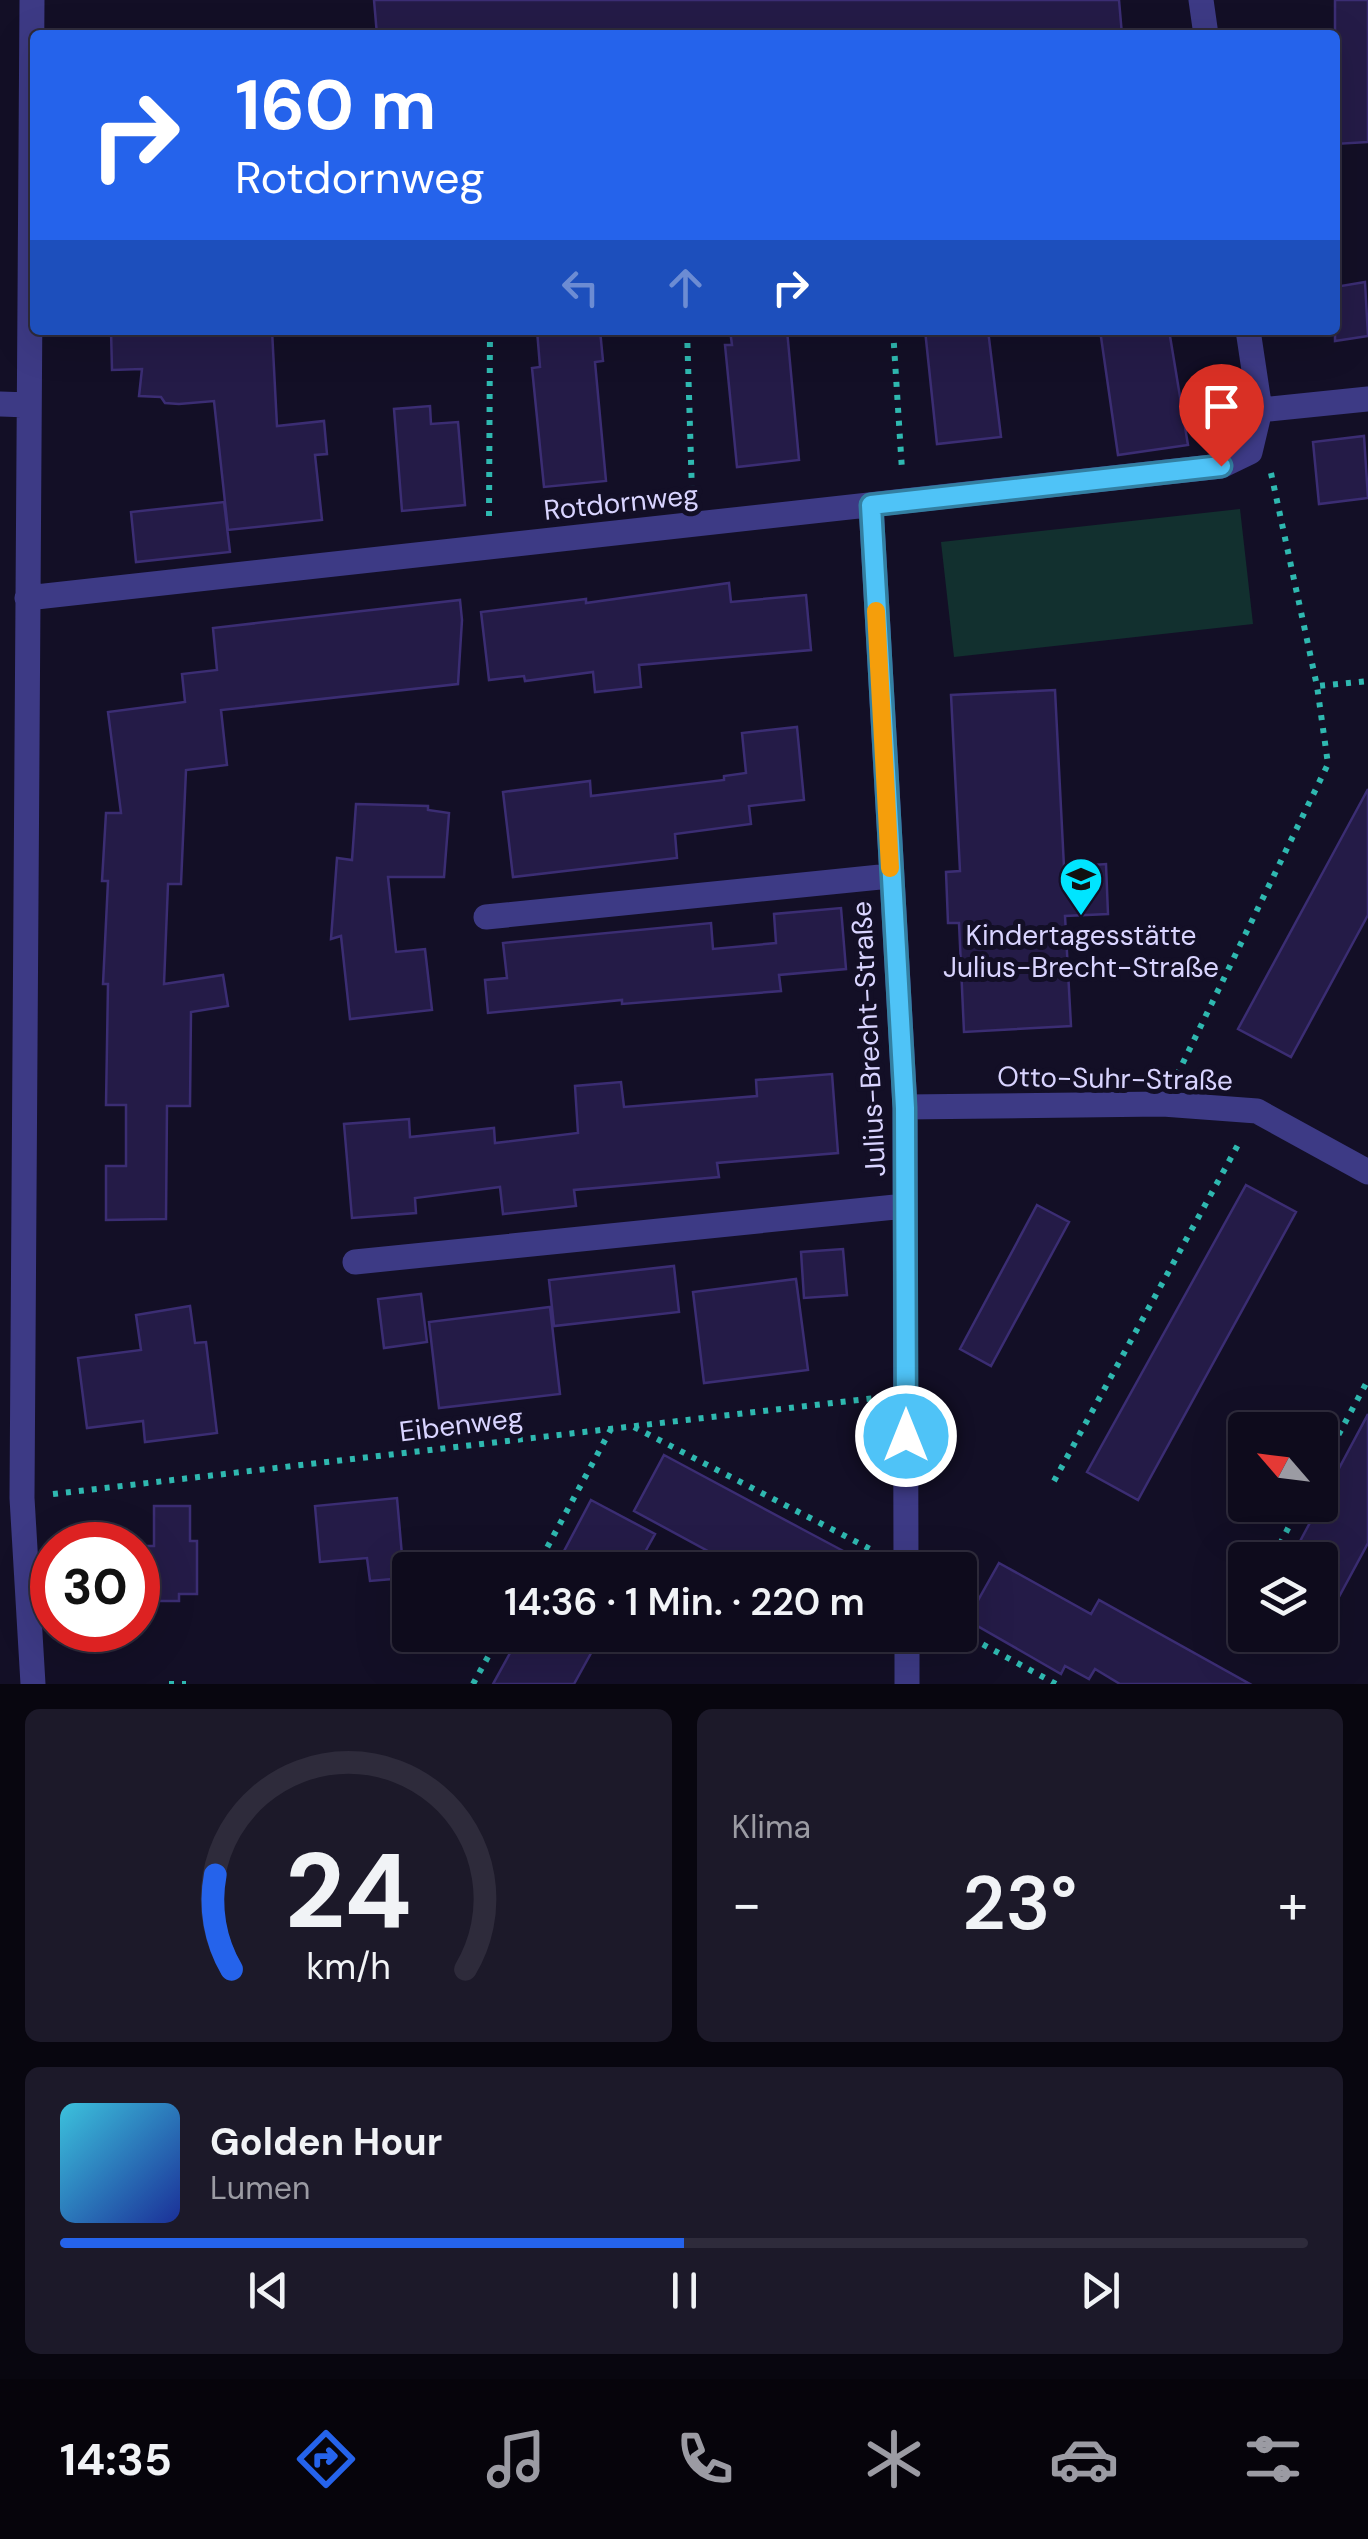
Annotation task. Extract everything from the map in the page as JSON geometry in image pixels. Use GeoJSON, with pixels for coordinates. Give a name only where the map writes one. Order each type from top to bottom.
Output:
{"type":"FeatureCollection","features":[{"type":"Feature","properties":{"kind":"street"},"geometry":{"type":"LineString","coordinates":[[32,0],[32,30]]}},
{"type":"Feature","properties":{"kind":"street"},"geometry":{"type":"LineString","coordinates":[[1201,0],[1205,30]]}},
{"type":"Feature","properties":{"kind":"street"},"geometry":{"type":"LineString","coordinates":[[30,270],[28,598],[11,1498],[33,1684]]}},
{"type":"Feature","properties":{"kind":"street"},"geometry":{"type":"LineString","coordinates":[[1249,335],[1260,410],[1250,452]]}},
{"type":"Feature","properties":{"kind":"street"},"geometry":{"type":"LineString","coordinates":[[1260,410],[1368,399]]}},
{"type":"Feature","properties":{"kind":"street"},"geometry":{"type":"LineString","coordinates":[[0,404],[29,405]]}},
{"type":"Feature","properties":{"kind":"street","name":"Rotdornweg"},"geometry":{"type":"LineString","coordinates":[[28,598],[1221,466],[1250,452]]}},
{"type":"Feature","properties":{"kind":"street","name":"Julius-Brecht-Straße"},"geometry":{"type":"LineString","coordinates":[[871,505],[905,1108],[906,1552]]}},
{"type":"Feature","properties":{"kind":"street"},"geometry":{"type":"LineString","coordinates":[[486,917],[890,876]]}},
{"type":"Feature","properties":{"kind":"street","name":"Otto-Suhr-Straße"},"geometry":{"type":"LineString","coordinates":[[905,1108],[1163,1104],[1257,1111],[1368,1172]]}},
{"type":"Feature","properties":{"kind":"street"},"geometry":{"type":"LineString","coordinates":[[356,1262],[905,1206]]}},
{"type":"Feature","properties":{"kind":"street"},"geometry":{"type":"LineString","coordinates":[[906,1652],[906,1684]]}},
{"type":"Feature","properties":{"kind":"path"},"geometry":{"type":"LineString","coordinates":[[489,547],[490,335]]}},
{"type":"Feature","properties":{"kind":"path"},"geometry":{"type":"LineString","coordinates":[[687,335],[693,524]]}},
{"type":"Feature","properties":{"kind":"path"},"geometry":{"type":"LineString","coordinates":[[893,335],[904,501]]}},
{"type":"Feature","properties":{"kind":"path"},"geometry":{"type":"LineString","coordinates":[[1163,1104],[1328,764],[1318,686],[1270,466],[1250,452]]}},
{"type":"Feature","properties":{"kind":"path"},"geometry":{"type":"LineString","coordinates":[[1318,686],[1368,681]]}},
{"type":"Feature","properties":{"kind":"path"},"geometry":{"type":"LineString","coordinates":[[1054,1481],[1257,1111]]}},
{"type":"Feature","properties":{"kind":"path"},"geometry":{"type":"LineString","coordinates":[[1338,1436],[1368,1381]]}},
{"type":"Feature","properties":{"kind":"path","name":"Eibenweg"},"geometry":{"type":"LineString","coordinates":[[11,1498],[906,1394]]}},
{"type":"Feature","properties":{"kind":"path"},"geometry":{"type":"LineString","coordinates":[[633,1426],[874,1552]]}},
{"type":"Feature","properties":{"kind":"path"},"geometry":{"type":"LineString","coordinates":[[545,1552],[611,1429]]}},
{"type":"Feature","properties":{"kind":"path"},"geometry":{"type":"LineString","coordinates":[[977,1641],[1056,1684]]}},
{"type":"Feature","properties":{"kind":"path"},"geometry":{"type":"LineString","coordinates":[[473,1684],[491,1652]]}},
{"type":"Feature","properties":{"kind":"path"},"geometry":{"type":"LineString","coordinates":[[169,1684],[186,1684]]}},
{"type":"Feature","properties":{"kind":"green space"},"geometry":{"type":"Polygon","coordinates":[[[1240,509],[1253,624],[954,657],[941,542],[1240,509]]]}},
{"type":"Feature","properties":{"kind":"building"},"geometry":{"type":"Polygon","coordinates":[[[374,0],[1119,0],[1122,30],[377,30],[374,0]]]}},
{"type":"Feature","properties":{"kind":"building"},"geometry":{"type":"Polygon","coordinates":[[[1335,0],[1368,0],[1368,142],[1340,144],[1340,30],[1335,30],[1335,0]]]}},
{"type":"Feature","properties":{"kind":"building"},"geometry":{"type":"Polygon","coordinates":[[[1365,282],[1368,336],[1335,341],[1335,335],[1340,335],[1340,286],[1365,282]]]}},
{"type":"Feature","properties":{"kind":"building"},"geometry":{"type":"Polygon","coordinates":[[[111,335],[272,335],[277,426],[324,421],[327,454],[315,455],[322,520],[228,530],[214,401],[179,404],[165,403],[161,397],[139,396],[142,369],[112,370],[111,335]]]}},
{"type":"Feature","properties":{"kind":"building"},"geometry":{"type":"Polygon","coordinates":[[[537,335],[600,335],[603,361],[595,362],[606,481],[544,487],[532,368],[540,367],[537,335]]]}},
{"type":"Feature","properties":{"kind":"building"},"geometry":{"type":"Polygon","coordinates":[[[731,335],[787,335],[799,460],[737,467],[725,345],[732,345],[731,335]]]}},
{"type":"Feature","properties":{"kind":"building"},"geometry":{"type":"Polygon","coordinates":[[[926,335],[989,335],[1001,437],[937,444],[926,335]]]}},
{"type":"Feature","properties":{"kind":"building"},"geometry":{"type":"Polygon","coordinates":[[[1101,335],[1170,335],[1188,445],[1118,455],[1101,335]]]}},
{"type":"Feature","properties":{"kind":"building"},"geometry":{"type":"Polygon","coordinates":[[[430,406],[431,424],[458,422],[465,505],[402,511],[394,409],[430,406]]]}},
{"type":"Feature","properties":{"kind":"building"},"geometry":{"type":"Polygon","coordinates":[[[1364,436],[1368,498],[1319,504],[1313,442],[1364,436]]]}},
{"type":"Feature","properties":{"kind":"building"},"geometry":{"type":"Polygon","coordinates":[[[224,502],[230,552],[136,562],[131,512],[224,502]]]}},
{"type":"Feature","properties":{"kind":"building"},"geometry":{"type":"Polygon","coordinates":[[[729,583],[731,602],[806,595],[811,650],[639,665],[641,687],[595,692],[593,672],[525,681],[524,676],[489,680],[481,612],[586,599],[586,603],[729,583]]]}},
{"type":"Feature","properties":{"kind":"building"},"geometry":{"type":"Polygon","coordinates":[[[460,600],[458,684],[221,710],[227,765],[186,770],[181,884],[168,884],[164,984],[223,975],[228,1006],[191,1012],[190,1106],[167,1106],[166,1219],[106,1220],[106,1166],[126,1166],[126,1105],[106,1105],[108,984],[103,984],[108,881],[102,881],[106,813],[121,813],[108,712],[185,702],[182,674],[217,670],[213,628],[460,600]]]}},
{"type":"Feature","properties":{"kind":"building"},"geometry":{"type":"Polygon","coordinates":[[[1055,690],[1064,867],[1106,864],[1108,914],[1065,916],[1071,1026],[964,1032],[959,923],[948,923],[946,872],[960,871],[951,695],[1055,690]]]}},
{"type":"Feature","properties":{"kind":"building"},"geometry":{"type":"Polygon","coordinates":[[[797,727],[804,800],[749,806],[751,824],[675,834],[677,858],[513,877],[503,792],[590,781],[591,796],[724,780],[724,776],[746,773],[742,733],[797,727]]]}},
{"type":"Feature","properties":{"kind":"building"},"geometry":{"type":"Polygon","coordinates":[[[1368,789],[1368,915],[1291,1057],[1238,1029],[1368,789]]]}},
{"type":"Feature","properties":{"kind":"building"},"geometry":{"type":"Polygon","coordinates":[[[356,804],[428,806],[428,810],[449,813],[444,877],[388,877],[396,952],[425,949],[432,1010],[350,1019],[341,936],[331,939],[337,858],[352,860],[356,804]]]}},
{"type":"Feature","properties":{"kind":"building"},"geometry":{"type":"Polygon","coordinates":[[[841,908],[846,969],[779,975],[781,991],[488,1013],[485,980],[507,978],[503,943],[711,923],[713,949],[776,943],[774,914],[841,908]]]}},
{"type":"Feature","properties":{"kind":"building"},"geometry":{"type":"Polygon","coordinates":[[[832,1074],[838,1153],[717,1163],[719,1177],[574,1190],[576,1206],[503,1214],[500,1187],[415,1198],[416,1213],[352,1218],[344,1124],[409,1119],[410,1137],[494,1128],[495,1143],[578,1133],[575,1086],[621,1082],[624,1107],[757,1096],[756,1080],[832,1074]]]}},
{"type":"Feature","properties":{"kind":"building"},"geometry":{"type":"Polygon","coordinates":[[[1246,1185],[1296,1212],[1138,1500],[1087,1472],[1246,1185]]]}},
{"type":"Feature","properties":{"kind":"building"},"geometry":{"type":"Polygon","coordinates":[[[1037,1205],[1069,1222],[991,1366],[960,1349],[1037,1205]]]}},
{"type":"Feature","properties":{"kind":"building"},"geometry":{"type":"Polygon","coordinates":[[[843,1249],[847,1295],[804,1298],[801,1252],[843,1249]]]}},
{"type":"Feature","properties":{"kind":"building"},"geometry":{"type":"Polygon","coordinates":[[[674,1266],[679,1312],[554,1326],[549,1280],[674,1266]]]}},
{"type":"Feature","properties":{"kind":"building"},"geometry":{"type":"Polygon","coordinates":[[[796,1279],[808,1370],[704,1383],[693,1292],[796,1279]]]}},
{"type":"Feature","properties":{"kind":"building"},"geometry":{"type":"Polygon","coordinates":[[[421,1294],[427,1342],[384,1348],[378,1299],[421,1294]]]}},
{"type":"Feature","properties":{"kind":"building"},"geometry":{"type":"Polygon","coordinates":[[[190,1306],[195,1343],[206,1342],[217,1433],[145,1442],[143,1421],[87,1428],[78,1358],[141,1350],[136,1315],[190,1306]]]}},
{"type":"Feature","properties":{"kind":"building"},"geometry":{"type":"Polygon","coordinates":[[[550,1307],[560,1394],[439,1408],[429,1322],[550,1307]]]}},
{"type":"Feature","properties":{"kind":"building"},"geometry":{"type":"Polygon","coordinates":[[[1368,1414],[1368,1543],[1338,1599],[1338,1542],[1300,1542],[1310,1522],[1338,1522],[1338,1470],[1368,1414]]]}},
{"type":"Feature","properties":{"kind":"building"},"geometry":{"type":"Polygon","coordinates":[[[664,1455],[845,1552],[710,1552],[634,1511],[664,1455]]]}},
{"type":"Feature","properties":{"kind":"building"},"geometry":{"type":"Polygon","coordinates":[[[397,1498],[402,1552],[392,1552],[392,1579],[370,1581],[367,1558],[320,1562],[315,1506],[397,1498]]]}},
{"type":"Feature","properties":{"kind":"building"},"geometry":{"type":"Polygon","coordinates":[[[591,1500],[655,1534],[645,1552],[564,1552],[591,1500]]]}},
{"type":"Feature","properties":{"kind":"building"},"geometry":{"type":"Polygon","coordinates":[[[154,1506],[190,1506],[190,1541],[197,1541],[197,1594],[179,1594],[179,1601],[160,1601],[160,1522],[154,1522],[154,1506]]]}},
{"type":"Feature","properties":{"kind":"building"},"geometry":{"type":"Polygon","coordinates":[[[999,1563],[1091,1614],[1099,1600],[1250,1684],[1120,1684],[1095,1669],[1089,1679],[1065,1666],[1061,1674],[977,1626],[977,1602],[999,1563]]]}},
{"type":"Feature","properties":{"kind":"building"},"geometry":{"type":"Polygon","coordinates":[[[511,1652],[592,1652],[574,1684],[493,1684],[511,1652]]]}},
{"type":"Feature","properties":{"kind":"slow traffic"},"geometry":{"type":"LineString","coordinates":[[876,611],[890,868]]}},
{"type":"Feature","properties":{"kind":"place","name":"Kindertagesstätte Julius-Brecht-Straße"},"geometry":{"type":"Point","coordinates":[1081,917]}},
{"type":"Feature","properties":{"kind":"route"},"geometry":{"type":"LineString","coordinates":[[906,1436],[905,1108],[871,505],[1221,466]]}}]}
